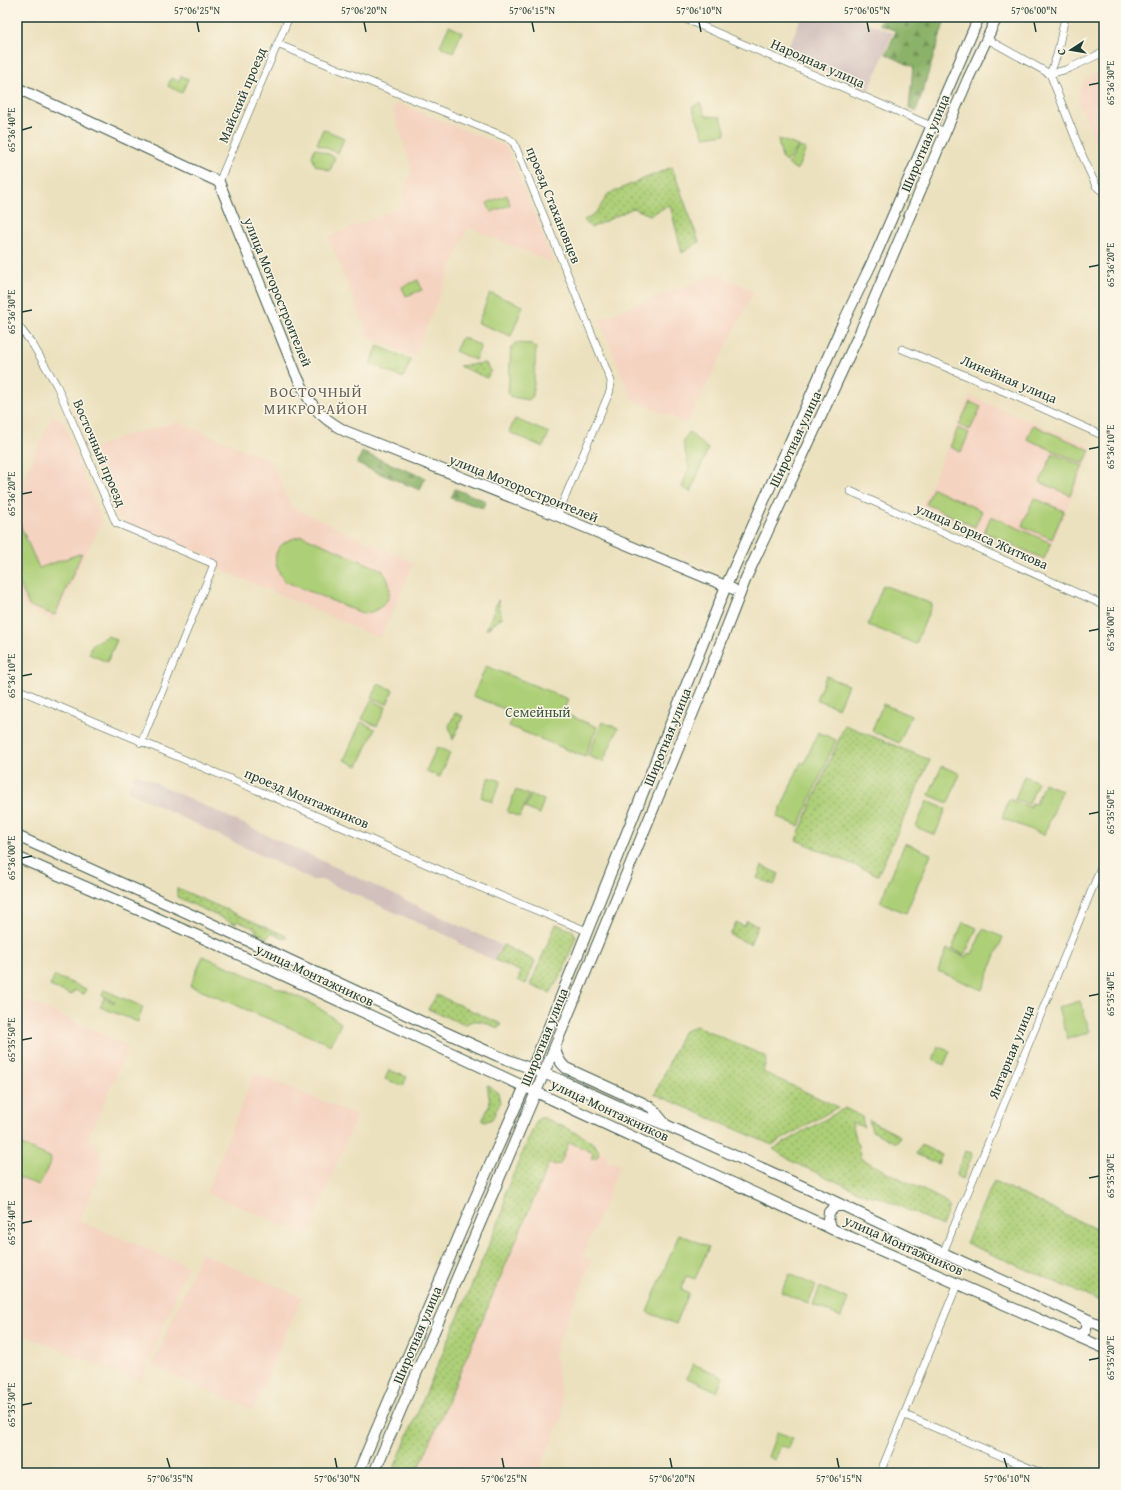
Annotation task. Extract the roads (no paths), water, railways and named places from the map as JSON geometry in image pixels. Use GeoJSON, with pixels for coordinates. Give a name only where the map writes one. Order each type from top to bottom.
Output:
{"type":"FeatureCollection","features":[{"type":"Feature","properties":{"kind":"main road","name":"Широтная улица"},"geometry":{"type":"LineString","coordinates":[[358,1473],[473,1203],[525,1086],[726,586],[842,325],[877,252],[979,17]]}},
{"type":"Feature","properties":{"kind":"main road","name":"Широтная улица"},"geometry":{"type":"LineString","coordinates":[[374,1473],[555,1047],[661,790],[740,592],[860,332],[945,132],[996,17]]}},
{"type":"Feature","properties":{"kind":"main road"},"geometry":{"type":"LineString","coordinates":[[17,88],[219,182]]}},
{"type":"Feature","properties":{"kind":"main road","name":"улица Моторостроителей"},"geometry":{"type":"LineString","coordinates":[[219,182],[296,374],[309,401],[324,418],[351,434],[557,516],[740,592]]}},
{"type":"Feature","properties":{"kind":"main road"},"geometry":{"type":"LineString","coordinates":[[842,325],[842,331],[845,336],[850,338],[856,337],[860,332]]}},
{"type":"Feature","properties":{"kind":"main road"},"geometry":{"type":"LineString","coordinates":[[828,357],[837,353],[842,355],[845,359],[845,364]]}},
{"type":"Feature","properties":{"kind":"main road"},"geometry":{"type":"LineString","coordinates":[[647,784],[647,789],[651,793],[658,793],[661,790]]}},
{"type":"Feature","properties":{"kind":"main road"},"geometry":{"type":"LineString","coordinates":[[633,817],[639,813],[643,814],[647,819],[647,823]]}},
{"type":"Feature","properties":{"kind":"main road"},"geometry":{"type":"LineString","coordinates":[[17,830],[41,847]]}},
{"type":"Feature","properties":{"kind":"main road","name":"улица Монтажников"},"geometry":{"type":"LineString","coordinates":[[17,836],[232,933],[498,1056],[544,1073],[629,1112],[666,1125],[1104,1327]]}},
{"type":"Feature","properties":{"kind":"main road","name":"улица Монтажников"},"geometry":{"type":"LineString","coordinates":[[17,857],[205,939],[957,1285],[1075,1334],[1104,1348]]}},
{"type":"Feature","properties":{"kind":"main road"},"geometry":{"type":"LineString","coordinates":[[17,862],[72,881]]}},
{"type":"Feature","properties":{"kind":"main road"},"geometry":{"type":"LineString","coordinates":[[555,1047],[560,1063],[566,1068],[652,1108],[666,1125]]}},
{"type":"Feature","properties":{"kind":"main road"},"geometry":{"type":"LineString","coordinates":[[832,1228],[828,1220],[829,1212],[836,1206],[842,1206]]}},
{"type":"Feature","properties":{"kind":"main road"},"geometry":{"type":"LineString","coordinates":[[1075,1334],[1080,1334],[1086,1330],[1087,1324],[1082,1317]]}},
{"type":"Feature","properties":{"kind":"street","name":"Майский проезд"},"geometry":{"type":"LineString","coordinates":[[219,182],[288,17]]}},
{"type":"Feature","properties":{"kind":"street","name":"Народная улица"},"geometry":{"type":"LineString","coordinates":[[681,17],[930,127],[945,132]]}},
{"type":"Feature","properties":{"kind":"street"},"geometry":{"type":"LineString","coordinates":[[1050,74],[1057,55],[1065,17]]}},
{"type":"Feature","properties":{"kind":"street"},"geometry":{"type":"LineString","coordinates":[[987,39],[1050,74],[1096,186],[1104,193]]}},
{"type":"Feature","properties":{"kind":"street","name":"проезд Стахановцев"},"geometry":{"type":"LineString","coordinates":[[277,44],[508,138],[514,143],[611,381],[610,391],[557,516]]}},
{"type":"Feature","properties":{"kind":"street"},"geometry":{"type":"LineString","coordinates":[[1050,74],[1068,69],[1104,52]]}},
{"type":"Feature","properties":{"kind":"street","name":"Восточный проезд"},"geometry":{"type":"LineString","coordinates":[[17,324],[34,345],[57,386],[116,523],[214,564],[141,743]]}},
{"type":"Feature","properties":{"kind":"street","name":"Линейная улица"},"geometry":{"type":"LineString","coordinates":[[902,348],[1104,436]]}},
{"type":"Feature","properties":{"kind":"street","name":"улица Бориса Житкова"},"geometry":{"type":"LineString","coordinates":[[850,491],[1104,605]]}},
{"type":"Feature","properties":{"kind":"street","name":"проезд Монтажников"},"geometry":{"type":"LineString","coordinates":[[17,689],[141,743],[265,793],[467,882],[587,931]]}},
{"type":"Feature","properties":{"kind":"street","name":"Янтарная улица"},"geometry":{"type":"LineString","coordinates":[[943,1254],[1104,860]]}},
{"type":"Feature","properties":{"kind":"street"},"geometry":{"type":"LineString","coordinates":[[880,1473],[957,1285]]}},
{"type":"Feature","properties":{"kind":"street"},"geometry":{"type":"LineString","coordinates":[[905,1415],[1041,1473]]}},
{"type":"Feature","properties":{"kind":"district","name":"ВОСТОЧНЫЙ МИКРОРАЙОН"},"geometry":{"type":"Point","coordinates":[316,400]}},
{"type":"Feature","properties":{"kind":"park label","name":"Семейный"},"geometry":{"type":"Point","coordinates":[538,712]}}]}
